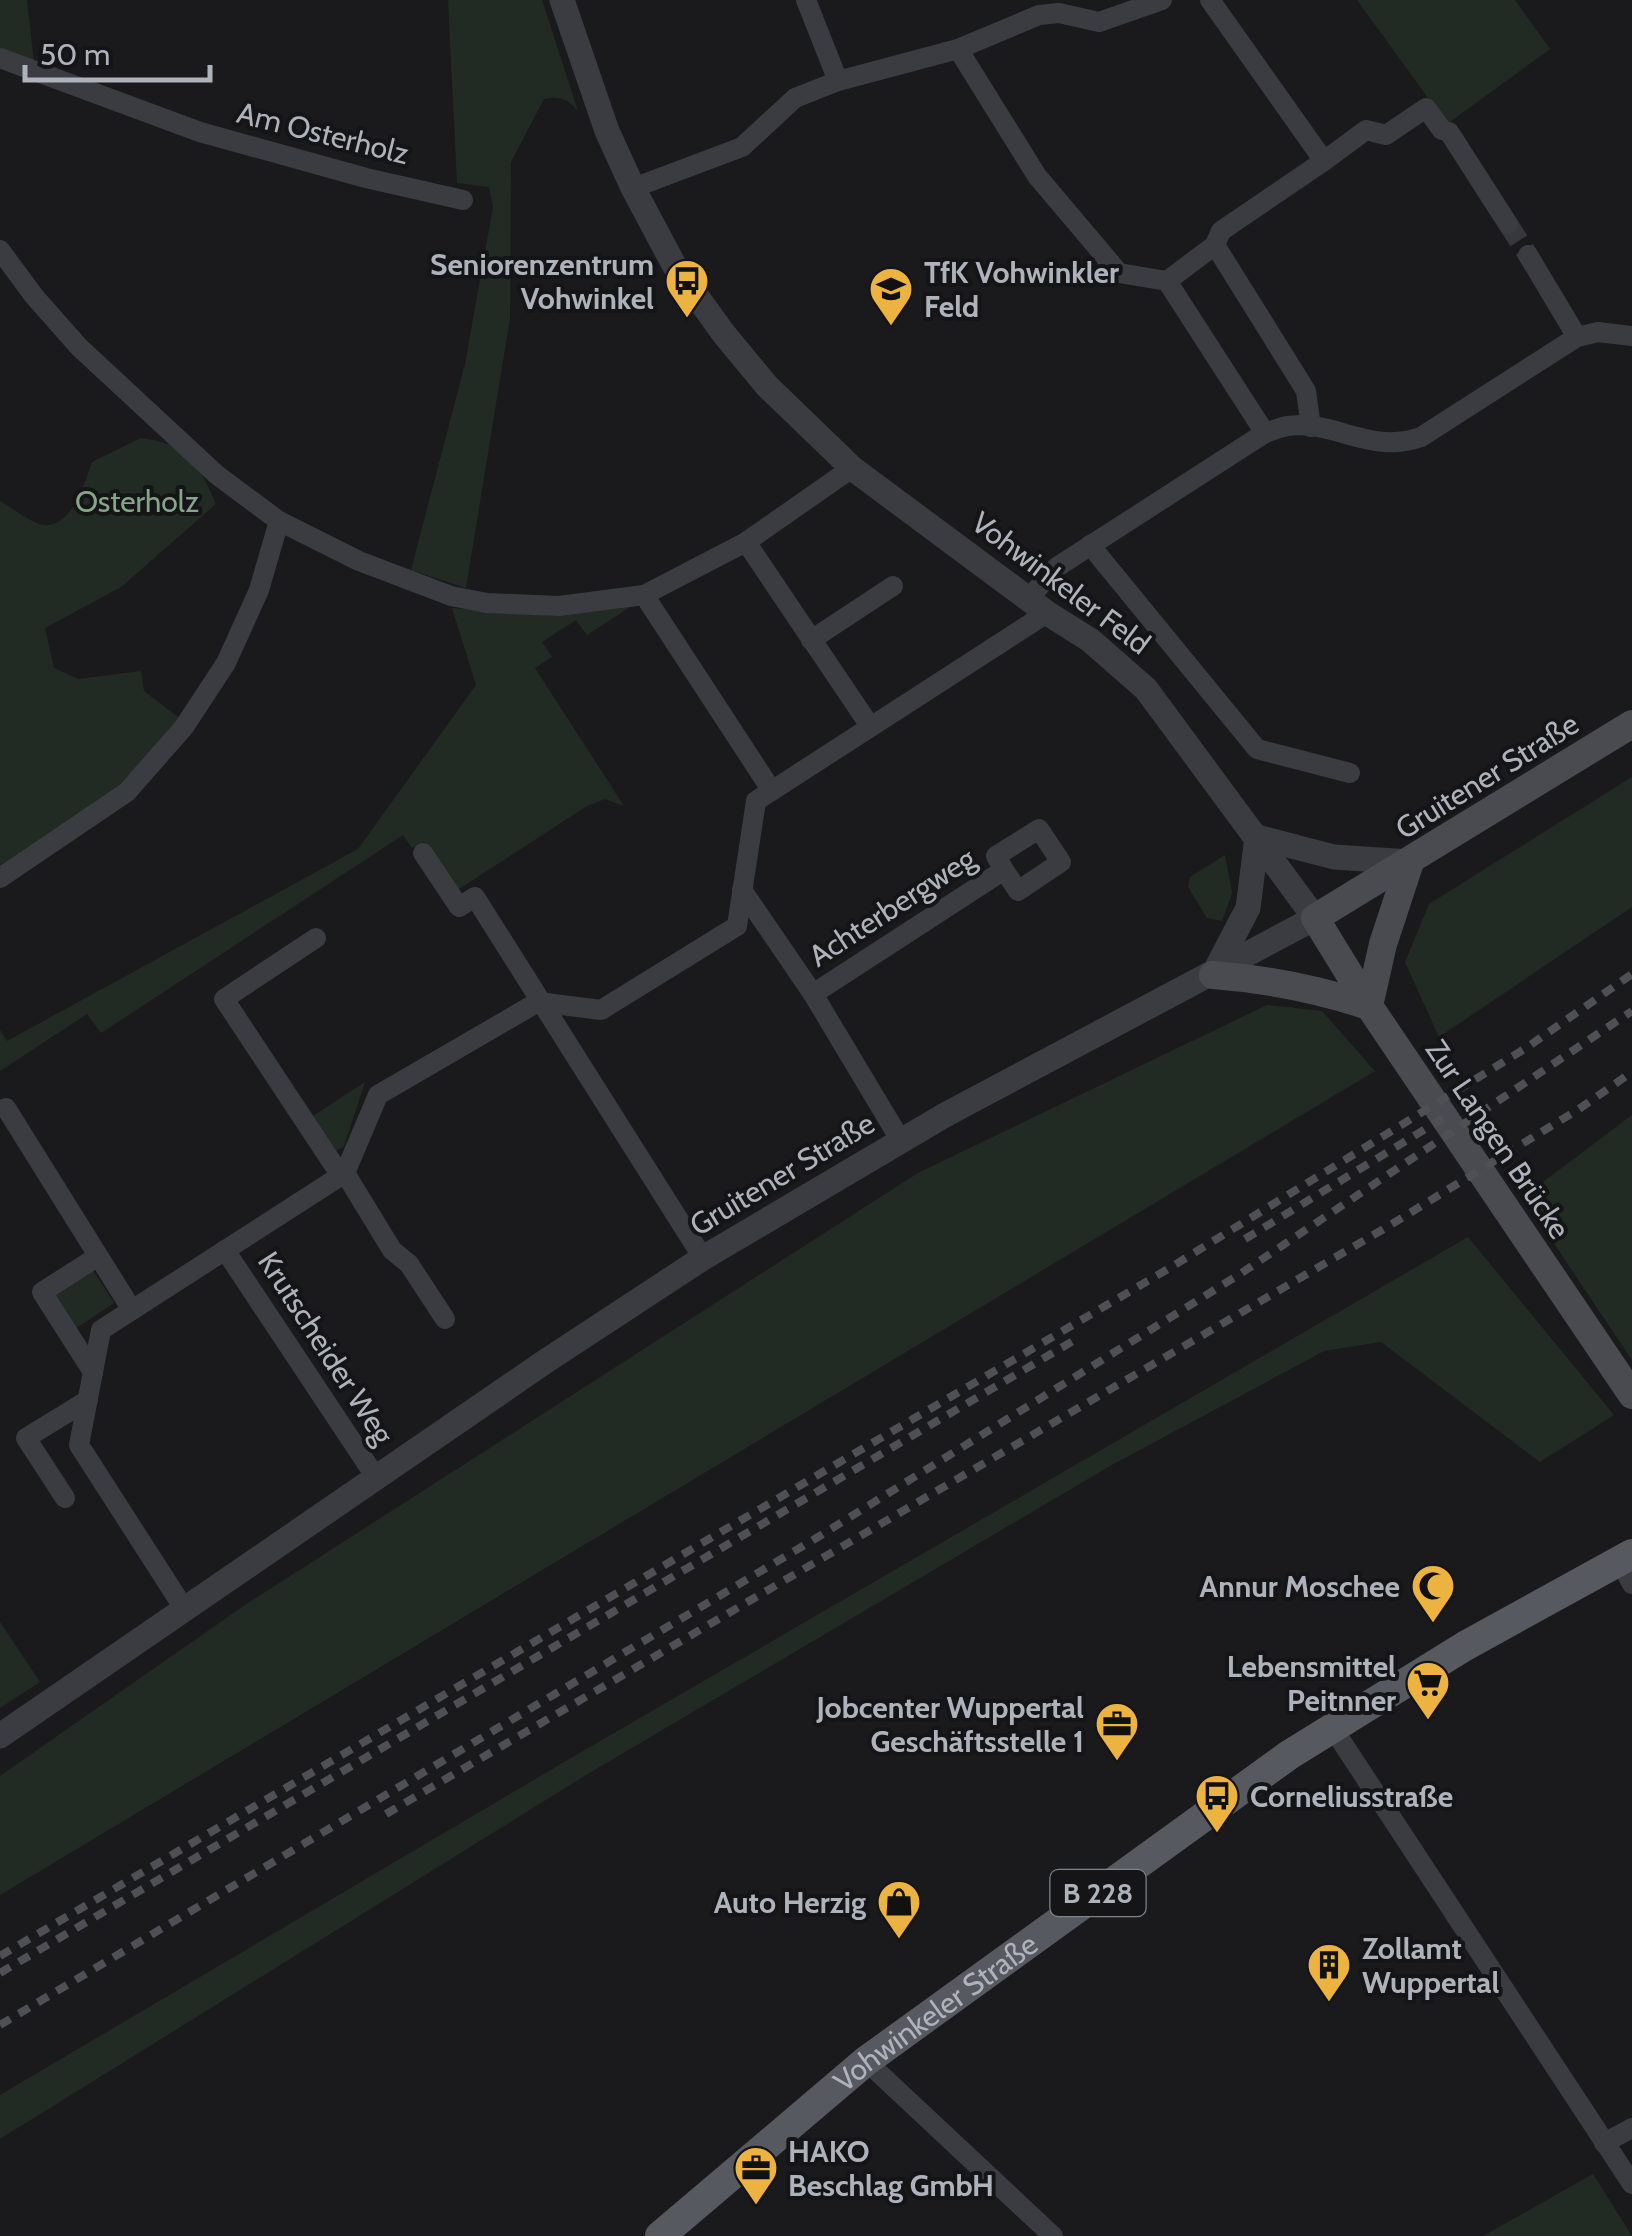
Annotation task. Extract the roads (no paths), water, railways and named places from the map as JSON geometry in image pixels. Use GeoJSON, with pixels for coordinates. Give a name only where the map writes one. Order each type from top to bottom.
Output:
{"type":"FeatureCollection","features":[{"type":"Feature","properties":{"kind":"main road","name":"Gruitener Straße"},"geometry":{"type":"LineString","coordinates":[[1315,918],[1632,724]]}},
{"type":"Feature","properties":{"kind":"main road"},"geometry":{"type":"LineString","coordinates":[[1212,975],[1274,981],[1369,1006],[1382,944],[1410,862]]}},
{"type":"Feature","properties":{"kind":"main road","name":"Zur Langen Brücke"},"geometry":{"type":"LineString","coordinates":[[1315,918],[1391,1040],[1632,1395]]}},
{"type":"Feature","properties":{"kind":"main road","name":"Vohwinkeler Straße"},"geometry":{"type":"LineString","coordinates":[[660,2236],[866,2061],[1332,1727],[1465,1646],[1628,1566]]}},
{"type":"Feature","properties":{"kind":"street","name":"Vohwinkeler Feld"},"geometry":{"type":"LineString","coordinates":[[562,0],[607,131],[633,188],[674,265],[724,334],[768,386],[852,468],[1090,640],[1146,689],[1315,918]]}},
{"type":"Feature","properties":{"kind":"street"},"geometry":{"type":"LineString","coordinates":[[806,0],[838,81]]}},
{"type":"Feature","properties":{"kind":"street"},"geometry":{"type":"LineString","coordinates":[[633,188],[742,147],[795,98],[838,81],[958,49],[1039,15],[1073,8],[1099,22],[1162,0]]}},
{"type":"Feature","properties":{"kind":"street"},"geometry":{"type":"LineString","coordinates":[[1210,0],[1324,161]]}},
{"type":"Feature","properties":{"kind":"street"},"geometry":{"type":"LineString","coordinates":[[958,49],[1036,176],[1118,273],[1166,280],[1215,245],[1221,231],[1366,130],[1386,136],[1426,108],[1442,130],[1449,132],[1508,224]]}},
{"type":"Feature","properties":{"kind":"street","name":"Am Osterholz"},"geometry":{"type":"LineString","coordinates":[[0,58],[200,132],[463,200]]}},
{"type":"Feature","properties":{"kind":"street"},"geometry":{"type":"LineString","coordinates":[[1215,245],[1306,391],[1311,428]]}},
{"type":"Feature","properties":{"kind":"street"},"geometry":{"type":"LineString","coordinates":[[0,250],[34,296],[92,359],[217,474],[279,521],[360,561],[452,596],[524,606],[559,606],[644,595],[746,542],[852,468]]}},
{"type":"Feature","properties":{"kind":"street"},"geometry":{"type":"LineString","coordinates":[[1528,255],[1577,337]]}},
{"type":"Feature","properties":{"kind":"street"},"geometry":{"type":"LineString","coordinates":[[1166,280],[1265,433]]}},
{"type":"Feature","properties":{"kind":"street"},"geometry":{"type":"LineString","coordinates":[[343,1174],[378,1095],[538,1002],[601,1010],[737,926],[756,800],[870,726],[1038,606],[1057,568],[1090,545],[1265,433],[1289,426],[1382,444],[1402,444],[1421,437],[1577,337],[1598,332],[1632,336]]}},
{"type":"Feature","properties":{"kind":"street"},"geometry":{"type":"LineString","coordinates":[[0,878],[127,792],[184,726],[226,663],[259,590],[279,521]]}},
{"type":"Feature","properties":{"kind":"street"},"geometry":{"type":"LineString","coordinates":[[746,542],[870,726]]}},
{"type":"Feature","properties":{"kind":"street"},"geometry":{"type":"LineString","coordinates":[[1090,545],[1258,749],[1350,773]]}},
{"type":"Feature","properties":{"kind":"street"},"geometry":{"type":"LineString","coordinates":[[811,640],[893,586]]}},
{"type":"Feature","properties":{"kind":"street"},"geometry":{"type":"LineString","coordinates":[[644,595],[772,791]]}},
{"type":"Feature","properties":{"kind":"street"},"geometry":{"type":"LineString","coordinates":[[1212,975],[1248,908],[1257,837],[1334,857],[1410,862]]}},
{"type":"Feature","properties":{"kind":"street"},"geometry":{"type":"LineString","coordinates":[[423,853],[460,907],[474,897],[703,1258]]}},
{"type":"Feature","properties":{"kind":"street","name":"Achterbergweg"},"geometry":{"type":"LineString","coordinates":[[813,994],[1004,870]]}},
{"type":"Feature","properties":{"kind":"street","name":"Achterbergweg"},"geometry":{"type":"LineString","coordinates":[[742,890],[813,994],[901,1140]]}},
{"type":"Feature","properties":{"kind":"street","name":"Gruitener Straße"},"geometry":{"type":"LineString","coordinates":[[0,1736],[546,1361],[703,1258],[901,1140],[1315,918]]}},
{"type":"Feature","properties":{"kind":"street"},"geometry":{"type":"LineString","coordinates":[[316,938],[224,999],[392,1250],[408,1264],[445,1320]]}},
{"type":"Feature","properties":{"kind":"street"},"geometry":{"type":"LineString","coordinates":[[6,1108],[132,1310]]}},
{"type":"Feature","properties":{"kind":"street","name":"Krutscheider Weg"},"geometry":{"type":"LineString","coordinates":[[184,1610],[79,1444],[101,1330],[343,1174]]}},
{"type":"Feature","properties":{"kind":"street","name":"Krutscheider Weg"},"geometry":{"type":"LineString","coordinates":[[226,1250],[377,1479]]}},
{"type":"Feature","properties":{"kind":"street"},"geometry":{"type":"LineString","coordinates":[[93,1372],[42,1292],[97,1257]]}},
{"type":"Feature","properties":{"kind":"street"},"geometry":{"type":"LineString","coordinates":[[65,1498],[26,1438],[88,1400]]}},
{"type":"Feature","properties":{"kind":"street"},"geometry":{"type":"LineString","coordinates":[[1332,1727],[1632,2184]]}},
{"type":"Feature","properties":{"kind":"street"},"geometry":{"type":"LineString","coordinates":[[866,2061],[1053,2236]]}},
{"type":"Feature","properties":{"kind":"street"},"geometry":{"type":"LineString","coordinates":[[1604,2142],[1632,2128]]}},
{"type":"Feature","properties":{"kind":"tunnel"},"geometry":{"type":"LineString","coordinates":[[1508,224],[1528,255]]}},
{"type":"Feature","properties":{"kind":"railway"},"geometry":{"type":"LineString","coordinates":[[0,1956],[1168,1269],[1526,1048],[1632,974]]}},
{"type":"Feature","properties":{"kind":"railway"},"geometry":{"type":"LineString","coordinates":[[0,2025],[818,1537],[1240,1274],[1632,1011]]}},
{"type":"Feature","properties":{"kind":"railway"},"geometry":{"type":"LineString","coordinates":[[386,1814],[1387,1227],[1632,1072]]}},
{"type":"Feature","properties":{"kind":"railway"},"geometry":{"type":"LineString","coordinates":[[1245,1239],[1450,1114]]}},
{"type":"Feature","properties":{"kind":"railway"},"geometry":{"type":"LineString","coordinates":[[0,1973],[1073,1341]]}},
{"type":"Feature","properties":{"kind":"place","name":"Seniorenzentrum Vohwinkel"},"geometry":{"type":"Point","coordinates":[687,319]}},
{"type":"Feature","properties":{"kind":"place","name":"TfK Vohwinkler Feld"},"geometry":{"type":"Point","coordinates":[891,327]}},
{"type":"Feature","properties":{"kind":"place","name":"Annur Moschee"},"geometry":{"type":"Point","coordinates":[1433,1624]}},
{"type":"Feature","properties":{"kind":"place","name":"Lebensmittel Peitnner"},"geometry":{"type":"Point","coordinates":[1428,1721]}},
{"type":"Feature","properties":{"kind":"place","name":"Jobcenter Wuppertal Geschäftsstelle 1"},"geometry":{"type":"Point","coordinates":[1117,1762]}},
{"type":"Feature","properties":{"kind":"place","name":"Corneliusstraße"},"geometry":{"type":"Point","coordinates":[1217,1834]}},
{"type":"Feature","properties":{"kind":"place","name":"Auto Herzig"},"geometry":{"type":"Point","coordinates":[899,1940]}},
{"type":"Feature","properties":{"kind":"place","name":"Zollamt Wuppertal"},"geometry":{"type":"Point","coordinates":[1329,2003]}},
{"type":"Feature","properties":{"kind":"place","name":"HAKO Beschlag GmbH"},"geometry":{"type":"Point","coordinates":[756,2206]}},
{"type":"Feature","properties":{"kind":"park label","name":"Osterholz"},"geometry":{"type":"Point","coordinates":[137,501]}}]}
